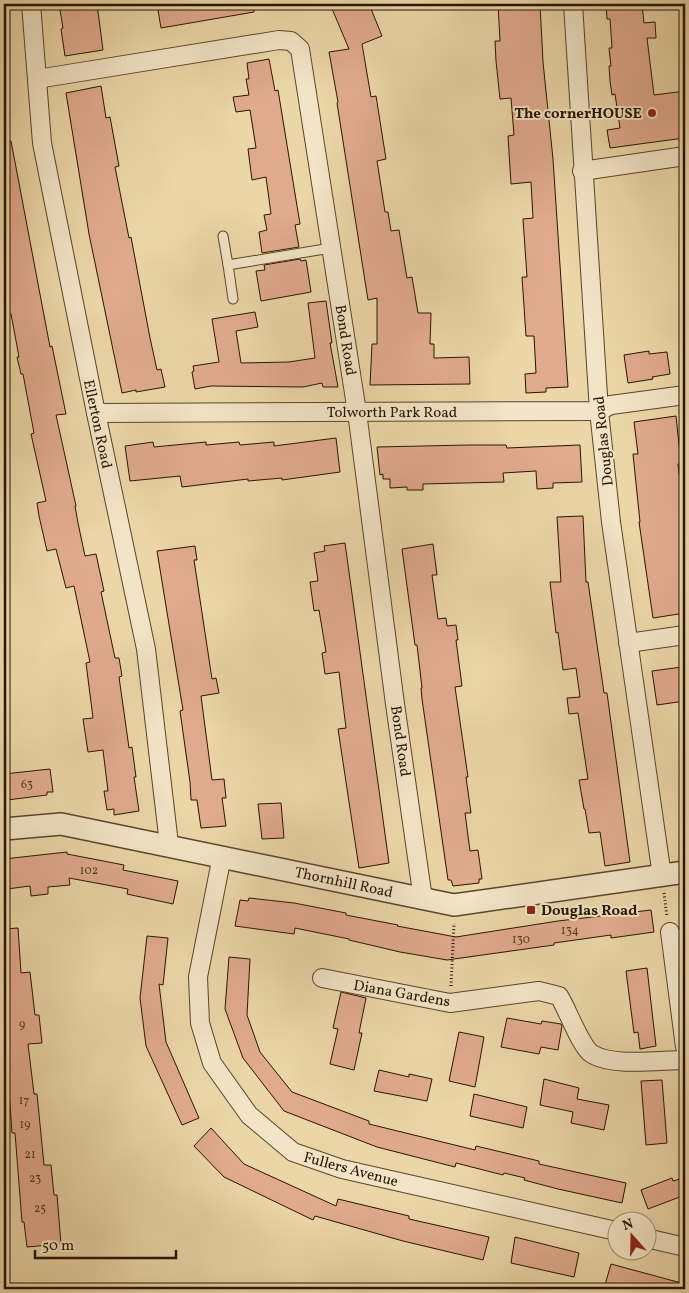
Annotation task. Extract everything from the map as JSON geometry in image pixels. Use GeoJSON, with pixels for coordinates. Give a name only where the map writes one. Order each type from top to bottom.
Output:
{"type":"FeatureCollection","features":[{"type":"Feature","properties":{"kind":"street","name":"Ellerton Road"},"geometry":{"type":"LineString","coordinates":[[31,4],[42,143],[146,649],[169,844]]}},
{"type":"Feature","properties":{"kind":"street","name":"Douglas Road"},"geometry":{"type":"LineString","coordinates":[[573,4],[582,171],[599,411],[611,522],[662,876]]}},
{"type":"Feature","properties":{"kind":"street","name":"Bond Road"},"geometry":{"type":"LineString","coordinates":[[37,79],[279,40],[291,41],[300,49],[357,412],[396,713],[423,899]]}},
{"type":"Feature","properties":{"kind":"street"},"geometry":{"type":"LineString","coordinates":[[582,171],[685,156]]}},
{"type":"Feature","properties":{"kind":"street","name":"Tolworth Park Road"},"geometry":{"type":"LineString","coordinates":[[96,413],[599,411],[611,405],[685,395]]}},
{"type":"Feature","properties":{"kind":"street"},"geometry":{"type":"LineString","coordinates":[[628,643],[685,635]]}},
{"type":"Feature","properties":{"kind":"street","name":"Thornhill Road"},"geometry":{"type":"LineString","coordinates":[[4,829],[61,824],[169,844],[454,905],[685,872]]}},
{"type":"Feature","properties":{"kind":"street","name":"Fullers Avenue"},"geometry":{"type":"LineString","coordinates":[[222,856],[198,977],[200,1023],[212,1063],[249,1115],[293,1152],[342,1169],[606,1229]]}},
{"type":"Feature","properties":{"kind":"street"},"geometry":{"type":"LineString","coordinates":[[670,932],[685,1047]]}},
{"type":"Feature","properties":{"kind":"street","name":"Diana Gardens"},"geometry":{"type":"LineString","coordinates":[[322,978],[450,1004],[538,991],[559,996],[568,1011],[579,1037],[592,1054],[615,1062],[685,1060]]}},
{"type":"Feature","properties":{"kind":"street"},"geometry":{"type":"LineString","coordinates":[[656,1240],[685,1246]]}},
{"type":"Feature","properties":{"kind":"lane"},"geometry":{"type":"LineString","coordinates":[[223,236],[233,299]]}},
{"type":"Feature","properties":{"kind":"lane"},"geometry":{"type":"LineString","coordinates":[[228,265],[331,248]]}},
{"type":"Feature","properties":{"kind":"path"},"geometry":{"type":"LineString","coordinates":[[662,876],[670,932]]}},
{"type":"Feature","properties":{"kind":"path"},"geometry":{"type":"LineString","coordinates":[[450,1004],[454,905]]}},
{"type":"Feature","properties":{"kind":"building"},"geometry":{"type":"Polygon","coordinates":[[[59,4],[97,4],[103,50],[65,56],[59,4]]]}},
{"type":"Feature","properties":{"kind":"building"},"geometry":{"type":"Polygon","coordinates":[[[157,4],[254,4],[254,12],[161,28],[157,4]]]}},
{"type":"Feature","properties":{"kind":"building"},"geometry":{"type":"Polygon","coordinates":[[[330,4],[369,4],[382,36],[362,44],[371,97],[376,96],[386,159],[377,161],[385,212],[388,212],[391,231],[399,230],[407,278],[412,277],[418,313],[431,313],[430,344],[434,344],[434,358],[469,357],[470,384],[370,385],[372,344],[377,344],[377,298],[368,300],[329,52],[349,49],[330,4]]]}},
{"type":"Feature","properties":{"kind":"building"},"geometry":{"type":"Polygon","coordinates":[[[498,4],[540,4],[543,62],[553,159],[568,387],[546,388],[546,392],[526,393],[525,374],[536,373],[534,336],[526,336],[522,277],[527,277],[523,219],[533,218],[531,182],[511,184],[508,136],[514,135],[511,98],[500,99],[495,41],[500,41],[498,4]]]}},
{"type":"Feature","properties":{"kind":"building"},"geometry":{"type":"Polygon","coordinates":[[[606,4],[642,4],[644,23],[655,22],[656,38],[647,38],[654,95],[685,91],[685,125],[682,126],[684,138],[610,148],[607,130],[620,128],[615,94],[612,95],[610,81],[609,48],[612,48],[610,19],[607,19],[606,4]]]}},
{"type":"Feature","properties":{"kind":"building"},"geometry":{"type":"Polygon","coordinates":[[[269,59],[275,91],[278,90],[300,224],[295,225],[299,247],[262,253],[259,232],[267,230],[264,215],[271,214],[266,177],[252,180],[248,149],[256,148],[250,110],[236,112],[233,97],[249,95],[246,79],[249,79],[247,63],[269,59]]]}},
{"type":"Feature","properties":{"kind":"building"},"geometry":{"type":"Polygon","coordinates":[[[101,86],[106,118],[110,117],[119,166],[115,167],[129,238],[131,237],[150,338],[157,370],[161,369],[165,387],[136,392],[136,390],[122,393],[89,234],[66,93],[101,86]]]}},
{"type":"Feature","properties":{"kind":"building"},"geometry":{"type":"Polygon","coordinates":[[[11,141],[50,347],[52,346],[66,414],[56,415],[78,523],[85,556],[96,554],[104,591],[101,592],[115,658],[119,658],[122,676],[119,677],[129,748],[132,747],[139,811],[114,815],[114,809],[107,810],[104,791],[108,791],[103,750],[88,752],[83,719],[93,718],[86,663],[90,662],[74,586],[66,588],[56,549],[47,551],[39,516],[37,503],[46,501],[31,434],[34,433],[23,374],[21,374],[17,357],[19,357],[11,314],[5,315],[4,307],[4,142],[11,141]]]}},
{"type":"Feature","properties":{"kind":"building"},"geometry":{"type":"Polygon","coordinates":[[[300,259],[301,261],[306,260],[311,292],[261,301],[256,271],[265,270],[264,265],[300,259]]]}},
{"type":"Feature","properties":{"kind":"building"},"geometry":{"type":"Polygon","coordinates":[[[326,301],[332,343],[330,343],[338,387],[323,387],[322,383],[303,387],[211,386],[195,389],[192,372],[194,371],[193,366],[219,362],[212,319],[255,312],[258,327],[236,331],[241,363],[289,362],[315,358],[308,303],[326,301]]]}},
{"type":"Feature","properties":{"kind":"building"},"geometry":{"type":"Polygon","coordinates":[[[649,351],[649,354],[667,352],[670,374],[628,383],[624,355],[649,351]]]}},
{"type":"Feature","properties":{"kind":"building"},"geometry":{"type":"Polygon","coordinates":[[[676,416],[681,464],[678,464],[685,522],[685,613],[653,618],[639,522],[633,454],[638,454],[634,422],[676,416]]]}},
{"type":"Feature","properties":{"kind":"building"},"geometry":{"type":"Polygon","coordinates":[[[336,438],[340,472],[282,480],[282,478],[248,481],[248,479],[182,487],[180,476],[130,481],[125,446],[153,442],[154,447],[206,442],[206,445],[239,442],[240,445],[274,442],[274,446],[336,438]]]}},
{"type":"Feature","properties":{"kind":"building"},"geometry":{"type":"Polygon","coordinates":[[[506,445],[507,448],[580,445],[582,482],[553,483],[553,488],[537,489],[536,471],[503,473],[504,482],[423,484],[423,490],[407,490],[407,487],[390,488],[390,479],[383,479],[383,474],[380,475],[377,447],[506,445]]]}},
{"type":"Feature","properties":{"kind":"building"},"geometry":{"type":"Polygon","coordinates":[[[583,516],[586,582],[588,582],[604,693],[607,693],[630,862],[605,866],[600,832],[589,833],[584,809],[579,780],[588,779],[578,713],[569,714],[567,698],[580,697],[576,668],[563,670],[558,632],[556,633],[550,582],[561,582],[557,517],[583,516]]]}},
{"type":"Feature","properties":{"kind":"building"},"geometry":{"type":"Polygon","coordinates":[[[345,543],[389,863],[359,868],[338,729],[346,728],[339,672],[325,674],[322,653],[326,652],[319,610],[314,611],[310,582],[318,581],[314,553],[325,551],[324,546],[345,543]]]}},
{"type":"Feature","properties":{"kind":"building"},"geometry":{"type":"Polygon","coordinates":[[[433,544],[437,575],[432,575],[438,619],[446,618],[447,626],[456,625],[462,686],[455,687],[468,777],[466,777],[471,813],[465,813],[470,851],[478,850],[482,879],[479,879],[479,883],[453,886],[451,880],[448,880],[422,699],[417,645],[415,645],[402,549],[433,544]]]}},
{"type":"Feature","properties":{"kind":"building"},"geometry":{"type":"Polygon","coordinates":[[[195,546],[197,560],[194,560],[212,679],[216,678],[219,693],[201,696],[212,780],[224,779],[226,798],[222,798],[226,826],[201,828],[197,800],[191,800],[180,711],[183,710],[157,551],[195,546]]]}},
{"type":"Feature","properties":{"kind":"building"},"geometry":{"type":"Polygon","coordinates":[[[682,667],[685,701],[657,705],[652,671],[682,667]]]}},
{"type":"Feature","properties":{"kind":"building"},"geometry":{"type":"Polygon","coordinates":[[[50,769],[53,792],[47,792],[47,795],[7,800],[6,796],[4,796],[4,774],[50,769]]]}},
{"type":"Feature","properties":{"kind":"building"},"geometry":{"type":"Polygon","coordinates":[[[281,803],[284,838],[262,839],[258,804],[281,803]]]}},
{"type":"Feature","properties":{"kind":"building"},"geometry":{"type":"Polygon","coordinates":[[[67,852],[67,854],[124,865],[123,870],[178,881],[173,904],[127,894],[128,889],[69,878],[70,885],[48,887],[48,894],[31,896],[30,886],[7,889],[7,882],[4,882],[4,859],[67,852]]]}},
{"type":"Feature","properties":{"kind":"building"},"geometry":{"type":"Polygon","coordinates":[[[249,898],[294,903],[456,937],[558,921],[651,910],[654,932],[611,938],[611,935],[447,960],[400,952],[295,928],[294,934],[235,926],[240,900],[248,901],[249,898]]]}},
{"type":"Feature","properties":{"kind":"building"},"geometry":{"type":"Polygon","coordinates":[[[18,928],[21,973],[30,972],[35,1015],[39,1015],[42,1043],[28,1044],[34,1094],[37,1094],[44,1165],[51,1165],[54,1195],[57,1195],[61,1244],[27,1247],[24,1222],[22,1222],[15,1133],[12,1133],[8,1076],[6,1077],[4,1056],[4,929],[18,928]]]}},
{"type":"Feature","properties":{"kind":"building"},"geometry":{"type":"Polygon","coordinates":[[[147,936],[168,938],[163,985],[159,984],[166,1042],[199,1118],[182,1125],[146,1046],[140,998],[147,936]]]}},
{"type":"Feature","properties":{"kind":"building"},"geometry":{"type":"Polygon","coordinates":[[[229,957],[250,959],[247,1015],[260,1052],[292,1092],[369,1121],[369,1124],[475,1150],[476,1146],[539,1161],[539,1164],[626,1183],[622,1203],[558,1189],[504,1173],[503,1175],[456,1163],[455,1167],[377,1147],[284,1111],[243,1058],[225,1009],[229,957]]]}},
{"type":"Feature","properties":{"kind":"building"},"geometry":{"type":"Polygon","coordinates":[[[647,968],[656,1046],[640,1049],[638,1032],[634,1033],[626,971],[647,968]]]}},
{"type":"Feature","properties":{"kind":"building"},"geometry":{"type":"Polygon","coordinates":[[[341,992],[366,998],[359,1033],[362,1033],[354,1070],[330,1064],[338,1029],[333,1028],[341,992]]]}},
{"type":"Feature","properties":{"kind":"building"},"geometry":{"type":"Polygon","coordinates":[[[507,1018],[541,1024],[542,1021],[561,1024],[558,1050],[541,1047],[539,1054],[501,1047],[507,1018]]]}},
{"type":"Feature","properties":{"kind":"building"},"geometry":{"type":"Polygon","coordinates":[[[459,1032],[484,1037],[475,1087],[449,1081],[459,1032]]]}},
{"type":"Feature","properties":{"kind":"building"},"geometry":{"type":"Polygon","coordinates":[[[379,1070],[409,1077],[409,1074],[432,1079],[427,1101],[374,1091],[379,1070]]]}},
{"type":"Feature","properties":{"kind":"building"},"geometry":{"type":"Polygon","coordinates":[[[544,1079],[579,1088],[577,1099],[609,1105],[604,1130],[571,1123],[573,1112],[540,1105],[544,1079]]]}},
{"type":"Feature","properties":{"kind":"building"},"geometry":{"type":"Polygon","coordinates":[[[662,1080],[667,1143],[646,1145],[641,1081],[662,1080]]]}},
{"type":"Feature","properties":{"kind":"building"},"geometry":{"type":"Polygon","coordinates":[[[474,1094],[527,1107],[523,1128],[470,1116],[474,1094]]]}},
{"type":"Feature","properties":{"kind":"building"},"geometry":{"type":"Polygon","coordinates":[[[211,1128],[244,1164],[336,1206],[338,1199],[409,1216],[409,1219],[489,1237],[483,1260],[403,1241],[315,1216],[313,1220],[224,1177],[194,1146],[211,1128]]]}},
{"type":"Feature","properties":{"kind":"building"},"geometry":{"type":"Polygon","coordinates":[[[672,1178],[673,1181],[680,1179],[685,1195],[648,1209],[641,1190],[672,1178]]]}},
{"type":"Feature","properties":{"kind":"building"},"geometry":{"type":"Polygon","coordinates":[[[515,1237],[579,1253],[574,1277],[511,1263],[515,1237]]]}},
{"type":"Feature","properties":{"kind":"building"},"geometry":{"type":"Polygon","coordinates":[[[611,1264],[685,1284],[684,1289],[620,1289],[605,1285],[611,1264]]]}},
{"type":"Feature","properties":{"kind":"place","name":"The cornerHOUSE"},"geometry":{"type":"Point","coordinates":[652,113]}},
{"type":"Feature","properties":{"kind":"place","name":"Douglas Road"},"geometry":{"type":"Point","coordinates":[531,910]}}]}
